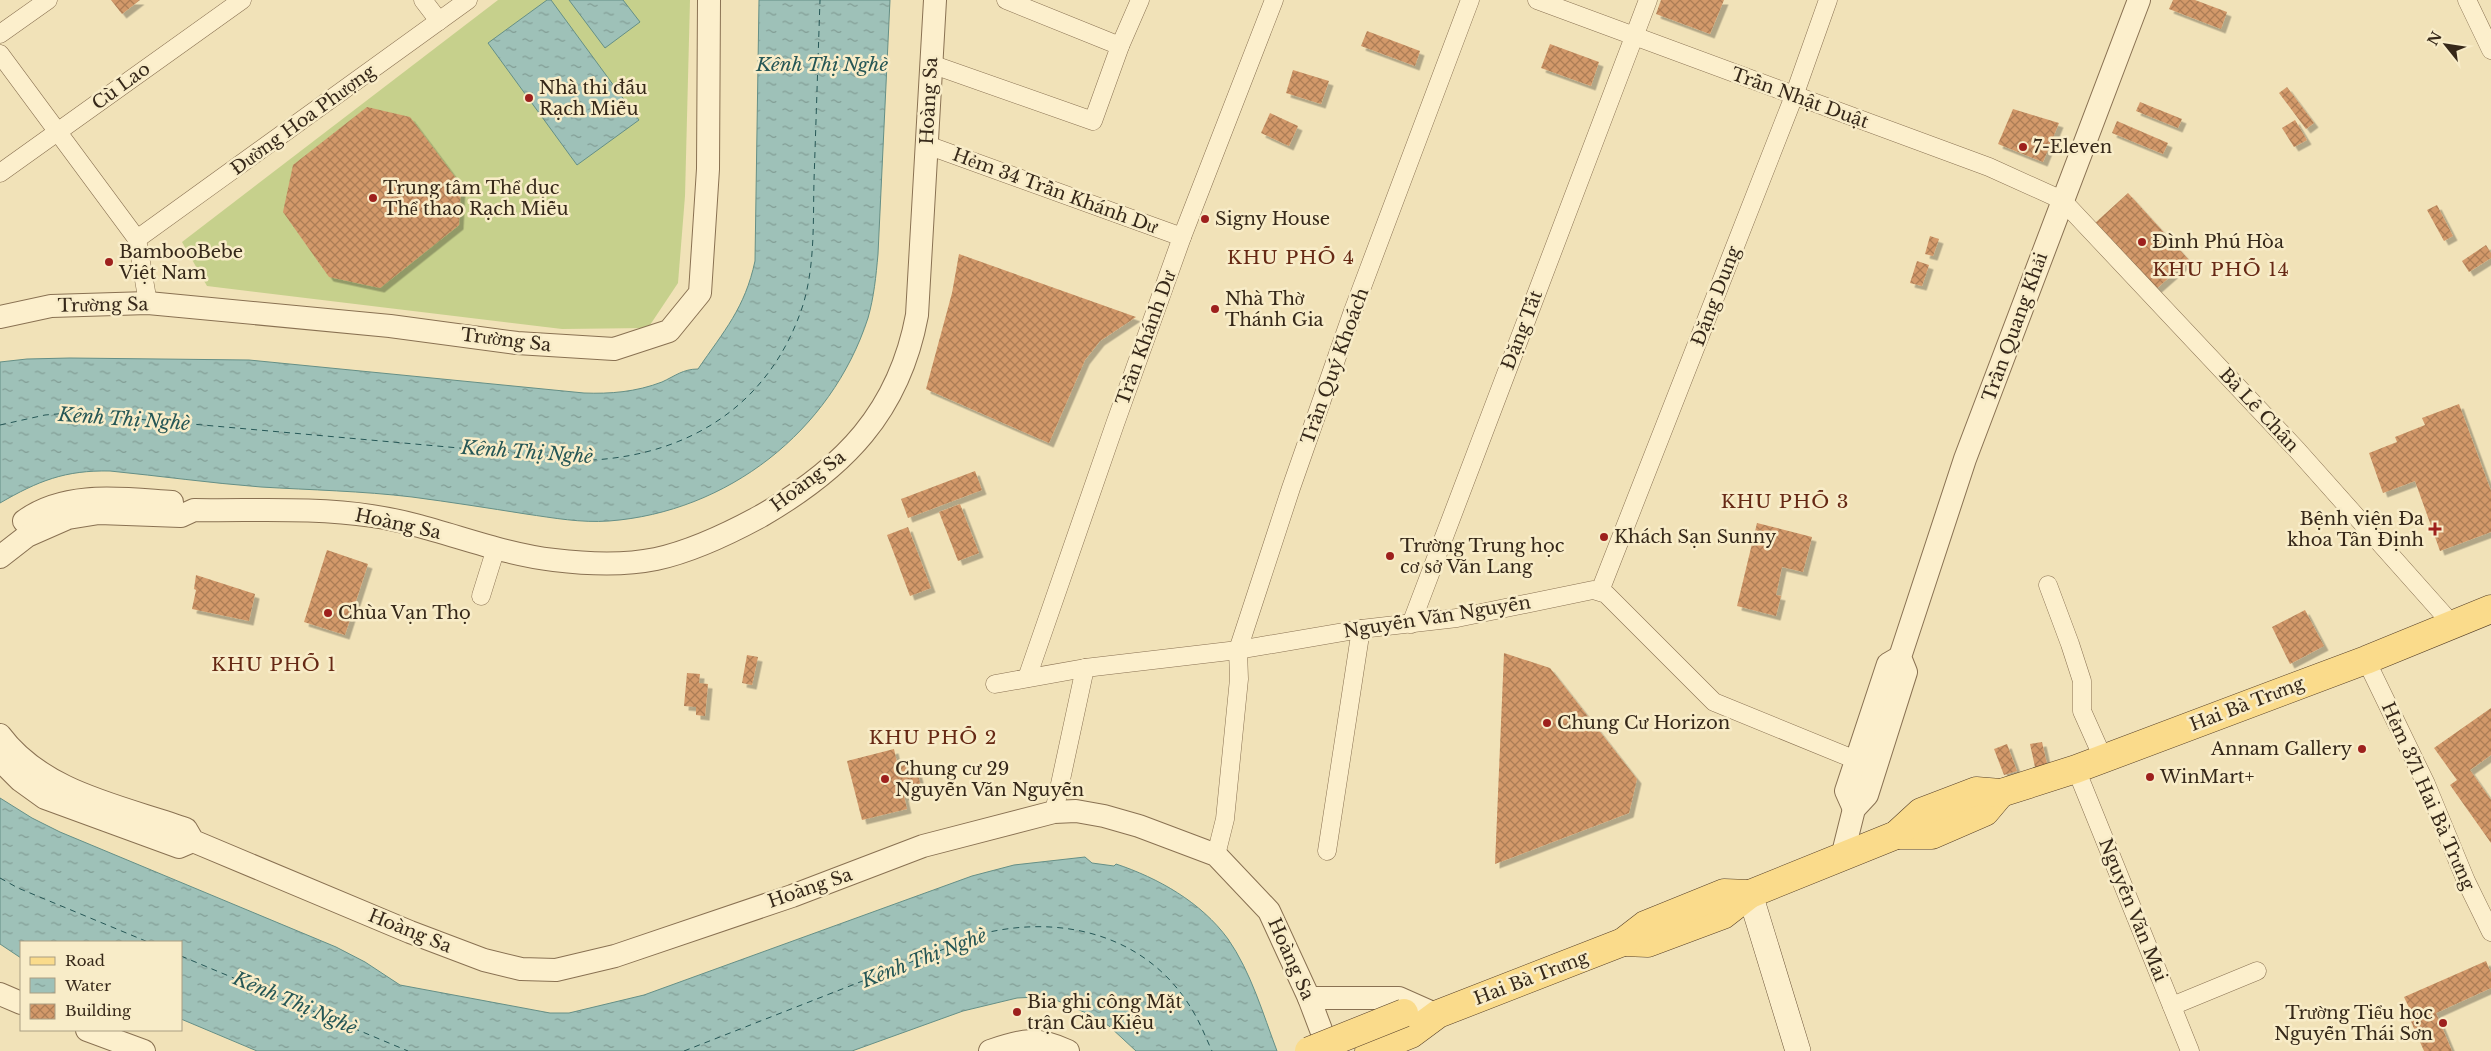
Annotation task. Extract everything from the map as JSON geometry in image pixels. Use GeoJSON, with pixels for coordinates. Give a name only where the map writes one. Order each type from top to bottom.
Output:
{"type":"FeatureCollection","features":[{"type":"Feature","properties":{"kind":"main road","name":"Hai Bà Trưng"},"geometry":{"type":"LineString","coordinates":[[1408,1024],[1623,942],[1648,943],[1723,915],[1750,894],[1896,836],[1932,835],[1985,812],[2001,793],[2076,769],[2366,660],[2491,608]]}},
{"type":"Feature","properties":{"kind":"main road"},"geometry":{"type":"LineString","coordinates":[[1750,894],[1798,1051]]}},
{"type":"Feature","properties":{"kind":"main road"},"geometry":{"type":"LineString","coordinates":[[1309,1051],[1408,1024]]}},
{"type":"Feature","properties":{"kind":"main road"},"geometry":{"type":"LineString","coordinates":[[1369,1051],[1408,1024]]}},
{"type":"Feature","properties":{"kind":"street"},"geometry":{"type":"LineString","coordinates":[[0,34],[48,0]]}},
{"type":"Feature","properties":{"kind":"street","name":"Cù Lao"},"geometry":{"type":"LineString","coordinates":[[0,173],[242,0]]}},
{"type":"Feature","properties":{"kind":"street"},"geometry":{"type":"LineString","coordinates":[[423,0],[439,21]]}},
{"type":"Feature","properties":{"kind":"street","name":"Đường Hoa Phượng"},"geometry":{"type":"LineString","coordinates":[[137,239],[468,0]]}},
{"type":"Feature","properties":{"kind":"street","name":"Trường Sa"},"geometry":{"type":"LineString","coordinates":[[0,317],[52,306],[148,303],[390,326],[567,348],[614,349],[669,331],[700,293],[708,169],[709,0]]}},
{"type":"Feature","properties":{"kind":"street","name":"Hoàng Sa"},"geometry":{"type":"LineString","coordinates":[[0,557],[27,536],[68,518],[180,502],[194,510],[338,512],[369,515],[402,521],[496,548],[539,558],[607,564],[639,562],[673,555],[728,534],[804,490],[844,457],[865,432],[899,376],[913,336],[917,315],[935,0]]}},
{"type":"Feature","properties":{"kind":"street"},"geometry":{"type":"LineString","coordinates":[[1006,0],[1120,46]]}},
{"type":"Feature","properties":{"kind":"street"},"geometry":{"type":"LineString","coordinates":[[932,64],[1093,121],[1120,46],[1140,0]]}},
{"type":"Feature","properties":{"kind":"street","name":"Trần Khánh Dư"},"geometry":{"type":"LineString","coordinates":[[1027,678],[1182,237],[1274,0]]}},
{"type":"Feature","properties":{"kind":"street","name":"Trần Quý Khoách"},"geometry":{"type":"LineString","coordinates":[[1238,650],[1291,488],[1353,311],[1470,0]]}},
{"type":"Feature","properties":{"kind":"street","name":"Trần Nhật Duật"},"geometry":{"type":"LineString","coordinates":[[1537,0],[1989,167],[2062,200]]}},
{"type":"Feature","properties":{"kind":"street","name":"Ðặng Tất"},"geometry":{"type":"LineString","coordinates":[[1411,624],[1648,0]]}},
{"type":"Feature","properties":{"kind":"street","name":"Đặng Dung"},"geometry":{"type":"LineString","coordinates":[[1600,591],[1794,96],[1828,0]]}},
{"type":"Feature","properties":{"kind":"street","name":"Trần Quang Khải"},"geometry":{"type":"LineString","coordinates":[[1842,857],[1854,809],[1867,795],[1906,672],[1900,657],[1965,459],[2001,371],[2062,200],[2139,0]]}},
{"type":"Feature","properties":{"kind":"street"},"geometry":{"type":"LineString","coordinates":[[2467,0],[2491,50]]}},
{"type":"Feature","properties":{"kind":"street"},"geometry":{"type":"LineString","coordinates":[[0,54],[137,239],[148,303]]}},
{"type":"Feature","properties":{"kind":"street","name":"Hẻm 34 Trần Khánh Dư"},"geometry":{"type":"LineString","coordinates":[[927,145],[1182,237]]}},
{"type":"Feature","properties":{"kind":"street","name":"Bà Lê Chân"},"geometry":{"type":"LineString","coordinates":[[2062,200],[2298,451],[2452,624]]}},
{"type":"Feature","properties":{"kind":"street","name":"Hoàng Sa"},"geometry":{"type":"LineString","coordinates":[[0,539],[28,518],[52,507],[76,500],[97,498],[139,508]]}},
{"type":"Feature","properties":{"kind":"street"},"geometry":{"type":"LineString","coordinates":[[481,596],[496,548]]}},
{"type":"Feature","properties":{"kind":"street"},"geometry":{"type":"LineString","coordinates":[[2048,585],[2082,681],[2082,711],[2103,758]]}},
{"type":"Feature","properties":{"kind":"street","name":"Nguyễn Văn Nguyễn"},"geometry":{"type":"LineString","coordinates":[[995,684],[1085,668],[1238,650],[1361,629],[1456,618],[1593,590],[1600,591]]}},
{"type":"Feature","properties":{"kind":"street"},"geometry":{"type":"LineString","coordinates":[[1600,591],[1714,702],[1856,760]]}},
{"type":"Feature","properties":{"kind":"street"},"geometry":{"type":"LineString","coordinates":[[1326,851],[1361,629]]}},
{"type":"Feature","properties":{"kind":"street"},"geometry":{"type":"LineString","coordinates":[[1216,855],[1225,819],[1239,679],[1238,650]]}},
{"type":"Feature","properties":{"kind":"street","name":"Trần Quang Khải"},"geometry":{"type":"LineString","coordinates":[[1854,809],[1846,791],[1888,664],[1900,657]]}},
{"type":"Feature","properties":{"kind":"street","name":"Hẻm 371 Hai Bà Trưng"},"geometry":{"type":"LineString","coordinates":[[2366,660],[2426,784],[2466,881],[2491,932]]}},
{"type":"Feature","properties":{"kind":"street"},"geometry":{"type":"LineString","coordinates":[[1054,812],[1085,668]]}},
{"type":"Feature","properties":{"kind":"street","name":"Hoàng Sa"},"geometry":{"type":"LineString","coordinates":[[0,735],[20,758],[58,784],[164,831],[179,846],[193,841],[484,960],[521,969],[556,970],[615,956],[792,896],[923,846],[1054,812],[1076,811],[1104,816],[1139,826],[1216,855],[1269,911],[1309,998],[1328,1051]]}},
{"type":"Feature","properties":{"kind":"street","name":"Hoàng Sa"},"geometry":{"type":"LineString","coordinates":[[0,760],[20,780],[45,798],[164,831]]}},
{"type":"Feature","properties":{"kind":"street","name":"Nguyễn Văn Mai"},"geometry":{"type":"LineString","coordinates":[[2076,769],[2190,1051]]}},
{"type":"Feature","properties":{"kind":"street"},"geometry":{"type":"LineString","coordinates":[[2172,1006],[2257,971]]}},
{"type":"Feature","properties":{"kind":"street"},"geometry":{"type":"LineString","coordinates":[[0,994],[20,1003]]}},
{"type":"Feature","properties":{"kind":"street"},"geometry":{"type":"LineString","coordinates":[[1309,998],[1399,998],[1437,1014]]}},
{"type":"Feature","properties":{"kind":"street"},"geometry":{"type":"LineString","coordinates":[[90,1031],[144,1051]]}},
{"type":"Feature","properties":{"kind":"street"},"geometry":{"type":"LineString","coordinates":[[990,1051],[1029,1040],[1046,1042],[1068,1051]]}},
{"type":"Feature","properties":{"kind":"green space","name":"Nhà thi đấu Rạch Miễu"},"geometry":{"type":"Polygon","coordinates":[[[498,0],[690,0],[685,196],[678,283],[648,328],[562,329],[207,286],[182,242],[498,0]]]}},
{"type":"Feature","properties":{"kind":"water"},"geometry":{"type":"Polygon","coordinates":[[[547,0],[551,0],[639,120],[577,165],[488,43],[547,0]]]}},
{"type":"Feature","properties":{"kind":"water"},"geometry":{"type":"Polygon","coordinates":[[[569,0],[623,0],[640,22],[605,48],[569,0]]]}},
{"type":"Feature","properties":{"kind":"water","name":"Kênh Thị Nghè"},"geometry":{"type":"Polygon","coordinates":[[[759,0],[890,0],[878,254],[876,278],[868,318],[851,359],[829,397],[801,430],[769,459],[733,483],[694,502],[652,514],[609,521],[578,521],[393,495],[223,484],[110,471],[79,472],[52,478],[0,503],[0,362],[70,358],[249,360],[584,393],[613,393],[642,388],[662,382],[683,372],[698,369],[725,331],[739,306],[751,278],[755,261],[759,0]]]}},
{"type":"Feature","properties":{"kind":"water","name":"Kênh Thị Nghè"},"geometry":{"type":"Polygon","coordinates":[[[0,798],[32,818],[60,832],[336,947],[365,962],[400,985],[550,1013],[569,1013],[644,995],[972,876],[1014,865],[1085,857],[1092,863],[1114,866],[1116,864],[1163,884],[1192,903],[1217,926],[1228,939],[1243,965],[1277,1051],[1136,1051],[1109,1026],[1093,1016],[1056,1000],[1036,997],[1017,998],[963,1011],[852,1051],[257,1051],[182,1019],[182,941],[20,941],[20,957],[0,944],[0,798]]]}},
{"type":"Feature","properties":{"kind":"building"},"geometry":{"type":"Polygon","coordinates":[[[111,0],[140,0],[122,14],[111,0]]]}},
{"type":"Feature","properties":{"kind":"building"},"geometry":{"type":"Polygon","coordinates":[[[1661,0],[1724,0],[1710,34],[1656,14],[1661,0]]]}},
{"type":"Feature","properties":{"kind":"building"},"geometry":{"type":"Polygon","coordinates":[[[2173,0],[2195,0],[2227,12],[2221,29],[2169,9],[2173,0]]]}},
{"type":"Feature","properties":{"kind":"building"},"geometry":{"type":"Polygon","coordinates":[[[1367,31],[1420,51],[1415,66],[1361,46],[1367,31]]]}},
{"type":"Feature","properties":{"kind":"building"},"geometry":{"type":"Polygon","coordinates":[[[1550,44],[1599,62],[1591,86],[1541,68],[1550,44]]]}},
{"type":"Feature","properties":{"kind":"building"},"geometry":{"type":"Polygon","coordinates":[[[1293,70],[1329,81],[1321,104],[1286,93],[1293,70]]]}},
{"type":"Feature","properties":{"kind":"building"},"geometry":{"type":"Polygon","coordinates":[[[2287,87],[2314,123],[2306,129],[2279,93],[2287,87]]]}},
{"type":"Feature","properties":{"kind":"building"},"geometry":{"type":"Polygon","coordinates":[[[2140,102],[2182,119],[2178,128],[2136,111],[2140,102]]]}},
{"type":"Feature","properties":{"kind":"building","name":"Trung tâm Thể dục Thể thao Rạch Miễu"},"geometry":{"type":"Polygon","coordinates":[[[367,107],[410,117],[461,185],[459,225],[380,288],[329,277],[283,212],[293,165],[367,107]]]}},
{"type":"Feature","properties":{"kind":"building"},"geometry":{"type":"Polygon","coordinates":[[[2013,109],[2059,123],[2043,162],[1998,144],[2013,109]]]}},
{"type":"Feature","properties":{"kind":"building"},"geometry":{"type":"Polygon","coordinates":[[[1270,113],[1298,126],[1289,146],[1261,133],[1270,113]]]}},
{"type":"Feature","properties":{"kind":"building"},"geometry":{"type":"Polygon","coordinates":[[[2295,120],[2307,140],[2294,147],[2282,128],[2295,120]]]}},
{"type":"Feature","properties":{"kind":"building"},"geometry":{"type":"Polygon","coordinates":[[[2117,121],[2168,143],[2163,154],[2112,133],[2117,121]]]}},
{"type":"Feature","properties":{"kind":"building","name":"Đình Phú Hòa"},"geometry":{"type":"Polygon","coordinates":[[[2128,193],[2189,260],[2155,290],[2094,224],[2128,193]]]}},
{"type":"Feature","properties":{"kind":"building"},"geometry":{"type":"Polygon","coordinates":[[[2437,205],[2453,236],[2444,241],[2427,210],[2437,205]]]}},
{"type":"Feature","properties":{"kind":"building"},"geometry":{"type":"Polygon","coordinates":[[[1930,236],[1939,239],[1933,256],[1925,254],[1930,236]]]}},
{"type":"Feature","properties":{"kind":"building"},"geometry":{"type":"Polygon","coordinates":[[[2486,245],[2491,253],[2491,258],[2469,272],[2462,261],[2486,245]]]}},
{"type":"Feature","properties":{"kind":"building"},"geometry":{"type":"Polygon","coordinates":[[[959,254],[1136,317],[1100,341],[1085,360],[1049,443],[926,389],[952,293],[959,254]]]}},
{"type":"Feature","properties":{"kind":"building"},"geometry":{"type":"Polygon","coordinates":[[[1917,261],[1929,265],[1922,286],[1910,283],[1917,261]]]}},
{"type":"Feature","properties":{"kind":"building"},"geometry":{"type":"Polygon","coordinates":[[[2459,404],[2491,491],[2491,532],[2440,551],[2415,481],[2383,493],[2369,453],[2397,442],[2395,437],[2425,425],[2422,418],[2459,404]]]}},
{"type":"Feature","properties":{"kind":"building"},"geometry":{"type":"Polygon","coordinates":[[[975,471],[982,490],[908,518],[901,499],[975,471]]]}},
{"type":"Feature","properties":{"kind":"building"},"geometry":{"type":"Polygon","coordinates":[[[960,504],[979,553],[958,561],[939,512],[960,504]]]}},
{"type":"Feature","properties":{"kind":"building"},"geometry":{"type":"Polygon","coordinates":[[[1757,523],[1812,537],[1803,572],[1782,567],[1776,595],[1781,596],[1776,616],[1737,606],[1757,523]]]}},
{"type":"Feature","properties":{"kind":"building"},"geometry":{"type":"Polygon","coordinates":[[[908,527],[931,588],[910,596],[887,535],[908,527]]]}},
{"type":"Feature","properties":{"kind":"building"},"geometry":{"type":"Polygon","coordinates":[[[327,550],[368,564],[345,635],[304,622],[327,550]]]}},
{"type":"Feature","properties":{"kind":"building"},"geometry":{"type":"Polygon","coordinates":[[[196,575],[255,594],[249,621],[192,609],[196,590],[194,589],[196,575]]]}},
{"type":"Feature","properties":{"kind":"building"},"geometry":{"type":"Polygon","coordinates":[[[2305,610],[2324,646],[2290,664],[2272,627],[2305,610]]]}},
{"type":"Feature","properties":{"kind":"building","name":"Chung Cư Horizon"},"geometry":{"type":"Polygon","coordinates":[[[1504,653],[1550,668],[1637,779],[1629,813],[1495,864],[1504,653]]]}},
{"type":"Feature","properties":{"kind":"building"},"geometry":{"type":"Polygon","coordinates":[[[747,655],[758,657],[752,685],[742,683],[747,655]]]}},
{"type":"Feature","properties":{"kind":"building"},"geometry":{"type":"Polygon","coordinates":[[[687,673],[700,674],[699,683],[708,684],[705,716],[696,715],[696,707],[684,706],[687,673]]]}},
{"type":"Feature","properties":{"kind":"building"},"geometry":{"type":"Polygon","coordinates":[[[2491,708],[2491,755],[2470,770],[2491,800],[2491,843],[2450,785],[2457,780],[2434,748],[2491,708]]]}},
{"type":"Feature","properties":{"kind":"building"},"geometry":{"type":"Polygon","coordinates":[[[2042,742],[2047,764],[2035,767],[2030,744],[2042,742]]]}},
{"type":"Feature","properties":{"kind":"building"},"geometry":{"type":"Polygon","coordinates":[[[2007,744],[2017,771],[2004,775],[1994,749],[2007,744]]]}},
{"type":"Feature","properties":{"kind":"building","name":"Chung cư 29 Nguyễn Văn Nguyễn"},"geometry":{"type":"Polygon","coordinates":[[[894,749],[898,767],[915,762],[922,791],[904,796],[907,809],[862,820],[847,761],[894,749]]]}},
{"type":"Feature","properties":{"kind":"building"},"geometry":{"type":"Polygon","coordinates":[[[2486,961],[2491,973],[2491,988],[2436,1013],[2452,1051],[2424,1051],[2409,1017],[2413,1016],[2404,997],[2486,961]]]}},
{"type":"Feature","properties":{"kind":"ferry route"},"geometry":{"type":"LineString","coordinates":[[0,425],[45,415],[69,413],[593,460],[629,456],[663,447],[695,434],[723,417],[749,396],[771,370],[789,340],[803,305],[810,275],[813,243],[820,0]]}},
{"type":"Feature","properties":{"kind":"ferry route"},"geometry":{"type":"LineString","coordinates":[[0,878],[18,888],[146,941]]}},
{"type":"Feature","properties":{"kind":"ferry route"},"geometry":{"type":"LineString","coordinates":[[684,1051],[985,933],[1015,928],[1046,927],[1075,930],[1104,937],[1130,949],[1155,966],[1176,987],[1194,1013],[1212,1051]]}},
{"type":"Feature","properties":{"kind":"ferry route"},"geometry":{"type":"LineString","coordinates":[[182,956],[408,1051]]}},
{"type":"Feature","properties":{"kind":"place","name":"Nhà thi đấu Rạch Miễu"},"geometry":{"type":"Point","coordinates":[529,98]}},
{"type":"Feature","properties":{"kind":"place","name":"7-Eleven"},"geometry":{"type":"Point","coordinates":[2023,147]}},
{"type":"Feature","properties":{"kind":"place","name":"Trung tâm Thể dục Thể thao Rạch Miễu"},"geometry":{"type":"Point","coordinates":[373,198]}},
{"type":"Feature","properties":{"kind":"place","name":"Signy House"},"geometry":{"type":"Point","coordinates":[1205,219]}},
{"type":"Feature","properties":{"kind":"place","name":"Đình Phú Hòa"},"geometry":{"type":"Point","coordinates":[2142,242]}},
{"type":"Feature","properties":{"kind":"place","name":"BambooBebe Việt Nam"},"geometry":{"type":"Point","coordinates":[109,262]}},
{"type":"Feature","properties":{"kind":"place","name":"Nhà Thờ Thánh Gia"},"geometry":{"type":"Point","coordinates":[1215,309]}},
{"type":"Feature","properties":{"kind":"place","name":"Bệnh viện Đa khoa Tân Định"},"geometry":{"type":"Point","coordinates":[2435,529]}},
{"type":"Feature","properties":{"kind":"place","name":"Khách Sạn Sunny"},"geometry":{"type":"Point","coordinates":[1604,537]}},
{"type":"Feature","properties":{"kind":"place","name":"Trường Trung học cơ sở Văn Lang"},"geometry":{"type":"Point","coordinates":[1390,556]}},
{"type":"Feature","properties":{"kind":"place","name":"Chùa Vạn Thọ"},"geometry":{"type":"Point","coordinates":[328,613]}},
{"type":"Feature","properties":{"kind":"place","name":"Chung Cư Horizon"},"geometry":{"type":"Point","coordinates":[1547,723]}},
{"type":"Feature","properties":{"kind":"place","name":"Annam Gallery"},"geometry":{"type":"Point","coordinates":[2362,749]}},
{"type":"Feature","properties":{"kind":"place","name":"WinMart+"},"geometry":{"type":"Point","coordinates":[2150,777]}},
{"type":"Feature","properties":{"kind":"place","name":"Chung cư 29 Nguyễn Văn Nguyễn"},"geometry":{"type":"Point","coordinates":[885,779]}},
{"type":"Feature","properties":{"kind":"place","name":"Bia ghi công Mặt trận Cầu Kiệu"},"geometry":{"type":"Point","coordinates":[1017,1012]}},
{"type":"Feature","properties":{"kind":"place","name":"Trường Tiểu học Nguyễn Thái Sơn"},"geometry":{"type":"Point","coordinates":[2443,1023]}},
{"type":"Feature","properties":{"kind":"district","name":"KHU PHỐ 4"},"geometry":{"type":"Point","coordinates":[1291,257]}},
{"type":"Feature","properties":{"kind":"district","name":"KHU PHỐ 14"},"geometry":{"type":"Point","coordinates":[2221,269]}},
{"type":"Feature","properties":{"kind":"district","name":"KHU PHỐ 3"},"geometry":{"type":"Point","coordinates":[1785,501]}},
{"type":"Feature","properties":{"kind":"district","name":"KHU PHỐ 1"},"geometry":{"type":"Point","coordinates":[274,664]}},
{"type":"Feature","properties":{"kind":"district","name":"KHU PHỐ 2"},"geometry":{"type":"Point","coordinates":[933,737]}}]}
